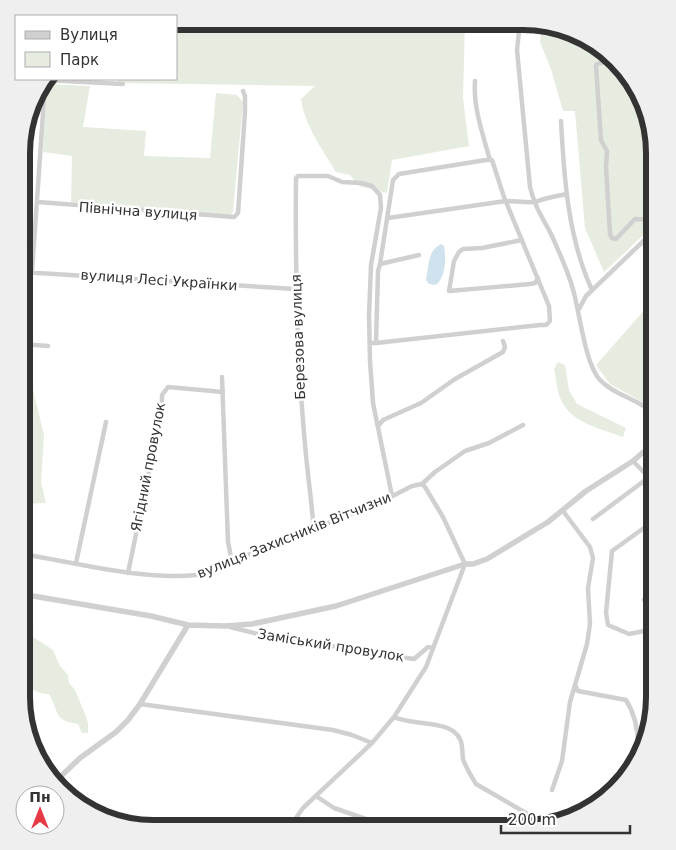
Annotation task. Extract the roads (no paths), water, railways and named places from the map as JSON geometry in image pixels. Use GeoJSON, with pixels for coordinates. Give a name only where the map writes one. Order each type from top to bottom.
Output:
{"type":"FeatureCollection","features":[{"type":"Feature","properties":{"kind":"street"},"geometry":{"type":"LineString","coordinates":[[519,30],[517,50],[530,188],[533,202],[552,236],[571,283],[579,310],[590,364],[600,380],[607,386],[646,409]]}},
{"type":"Feature","properties":{"kind":"street"},"geometry":{"type":"LineString","coordinates":[[605,62],[596,66],[602,140],[607,151],[606,167],[610,234],[612,238],[616,239],[635,219],[646,219]]}},
{"type":"Feature","properties":{"kind":"street"},"geometry":{"type":"LineString","coordinates":[[55,80],[123,84]]}},
{"type":"Feature","properties":{"kind":"street"},"geometry":{"type":"LineString","coordinates":[[373,343],[546,325],[550,321],[550,306],[506,201],[492,160],[490,160],[481,126],[476,96],[476,81]]}},
{"type":"Feature","properties":{"kind":"street","name":"Північна вулиця"},"geometry":{"type":"LineString","coordinates":[[38,202],[234,217],[238,214],[245,112],[245,96],[243,91]]}},
{"type":"Feature","properties":{"kind":"street"},"geometry":{"type":"LineString","coordinates":[[32,272],[44,98]]}},
{"type":"Feature","properties":{"kind":"street"},"geometry":{"type":"LineString","coordinates":[[561,121],[567,194],[575,243],[592,290]]}},
{"type":"Feature","properties":{"kind":"street"},"geometry":{"type":"LineString","coordinates":[[392,496],[383,456],[379,424],[373,403],[373,343],[376,287],[393,180],[399,174],[490,160]]}},
{"type":"Feature","properties":{"kind":"street","name":"Березова вулиця"},"geometry":{"type":"LineString","coordinates":[[314,528],[300,397],[295,290],[296,178],[298,176],[328,176],[342,182],[361,183],[372,186],[380,195],[381,208],[371,264],[369,316],[373,343]]}},
{"type":"Feature","properties":{"kind":"street"},"geometry":{"type":"LineString","coordinates":[[388,218],[506,201],[533,202],[567,194]]}},
{"type":"Feature","properties":{"kind":"street"},"geometry":{"type":"LineString","coordinates":[[579,310],[586,296],[646,239]]}},
{"type":"Feature","properties":{"kind":"street"},"geometry":{"type":"LineString","coordinates":[[522,240],[482,248],[463,249],[458,252],[454,261],[449,291],[530,284],[534,283],[538,278]]}},
{"type":"Feature","properties":{"kind":"street"},"geometry":{"type":"LineString","coordinates":[[380,264],[419,255]]}},
{"type":"Feature","properties":{"kind":"street","name":"вулиця Лесі Українки"},"geometry":{"type":"LineString","coordinates":[[32,272],[295,290]]}},
{"type":"Feature","properties":{"kind":"street"},"geometry":{"type":"LineString","coordinates":[[379,424],[383,420],[421,403],[455,379],[503,352],[505,347],[503,341]]}},
{"type":"Feature","properties":{"kind":"street"},"geometry":{"type":"LineString","coordinates":[[30,345],[48,346]]}},
{"type":"Feature","properties":{"kind":"street"},"geometry":{"type":"LineString","coordinates":[[222,377],[228,542],[232,562]]}},
{"type":"Feature","properties":{"kind":"street","name":"Ягідний провулок"},"geometry":{"type":"LineString","coordinates":[[128,573],[162,408],[162,395],[168,387],[222,392]]}},
{"type":"Feature","properties":{"kind":"street"},"geometry":{"type":"LineString","coordinates":[[76,563],[106,422]]}},
{"type":"Feature","properties":{"kind":"street","name":"вулиця Захисників Вітчизни"},"geometry":{"type":"LineString","coordinates":[[30,555],[128,573],[181,577],[197,575],[422,484],[435,472],[465,451],[488,443],[523,425]]}},
{"type":"Feature","properties":{"kind":"street"},"geometry":{"type":"LineString","coordinates":[[30,595],[151,616],[188,626],[252,624],[336,606],[465,564],[474,564],[488,559],[548,522],[586,491],[633,461],[646,450]]}},
{"type":"Feature","properties":{"kind":"street"},"geometry":{"type":"LineString","coordinates":[[633,461],[646,476]]}},
{"type":"Feature","properties":{"kind":"street"},"geometry":{"type":"LineString","coordinates":[[593,519],[646,479]]}},
{"type":"Feature","properties":{"kind":"street"},"geometry":{"type":"LineString","coordinates":[[295,820],[303,808],[372,743],[394,717],[426,667],[465,564],[436,504],[422,484]]}},
{"type":"Feature","properties":{"kind":"street"},"geometry":{"type":"LineString","coordinates":[[552,790],[562,761],[570,702],[588,644],[590,624],[588,588],[593,558],[590,546],[563,511]]}},
{"type":"Feature","properties":{"kind":"street"},"geometry":{"type":"LineString","coordinates":[[646,526],[612,551],[606,613],[608,625],[629,634],[646,631]]}},
{"type":"Feature","properties":{"kind":"street"},"geometry":{"type":"LineString","coordinates":[[60,777],[80,758],[116,732],[128,720],[140,704],[188,626]]}},
{"type":"Feature","properties":{"kind":"street","name":"Заміський провулок"},"geometry":{"type":"LineString","coordinates":[[224,626],[262,635],[414,659],[428,647],[433,648]]}},
{"type":"Feature","properties":{"kind":"street"},"geometry":{"type":"LineString","coordinates":[[575,685],[578,691],[626,700],[636,722],[639,736]]}},
{"type":"Feature","properties":{"kind":"street"},"geometry":{"type":"LineString","coordinates":[[140,704],[333,730],[372,743]]}},
{"type":"Feature","properties":{"kind":"street"},"geometry":{"type":"LineString","coordinates":[[394,717],[402,721],[437,725],[457,734],[461,740],[463,759],[476,784],[536,819]]}},
{"type":"Feature","properties":{"kind":"street"},"geometry":{"type":"LineString","coordinates":[[316,796],[334,808],[369,820]]}},
{"type":"Feature","properties":{"kind":"water"},"geometry":{"type":"Polygon","coordinates":[[[441,244],[444,246],[445,251],[442,277],[436,285],[429,284],[426,280],[429,259],[436,247],[441,244]]]}}]}
